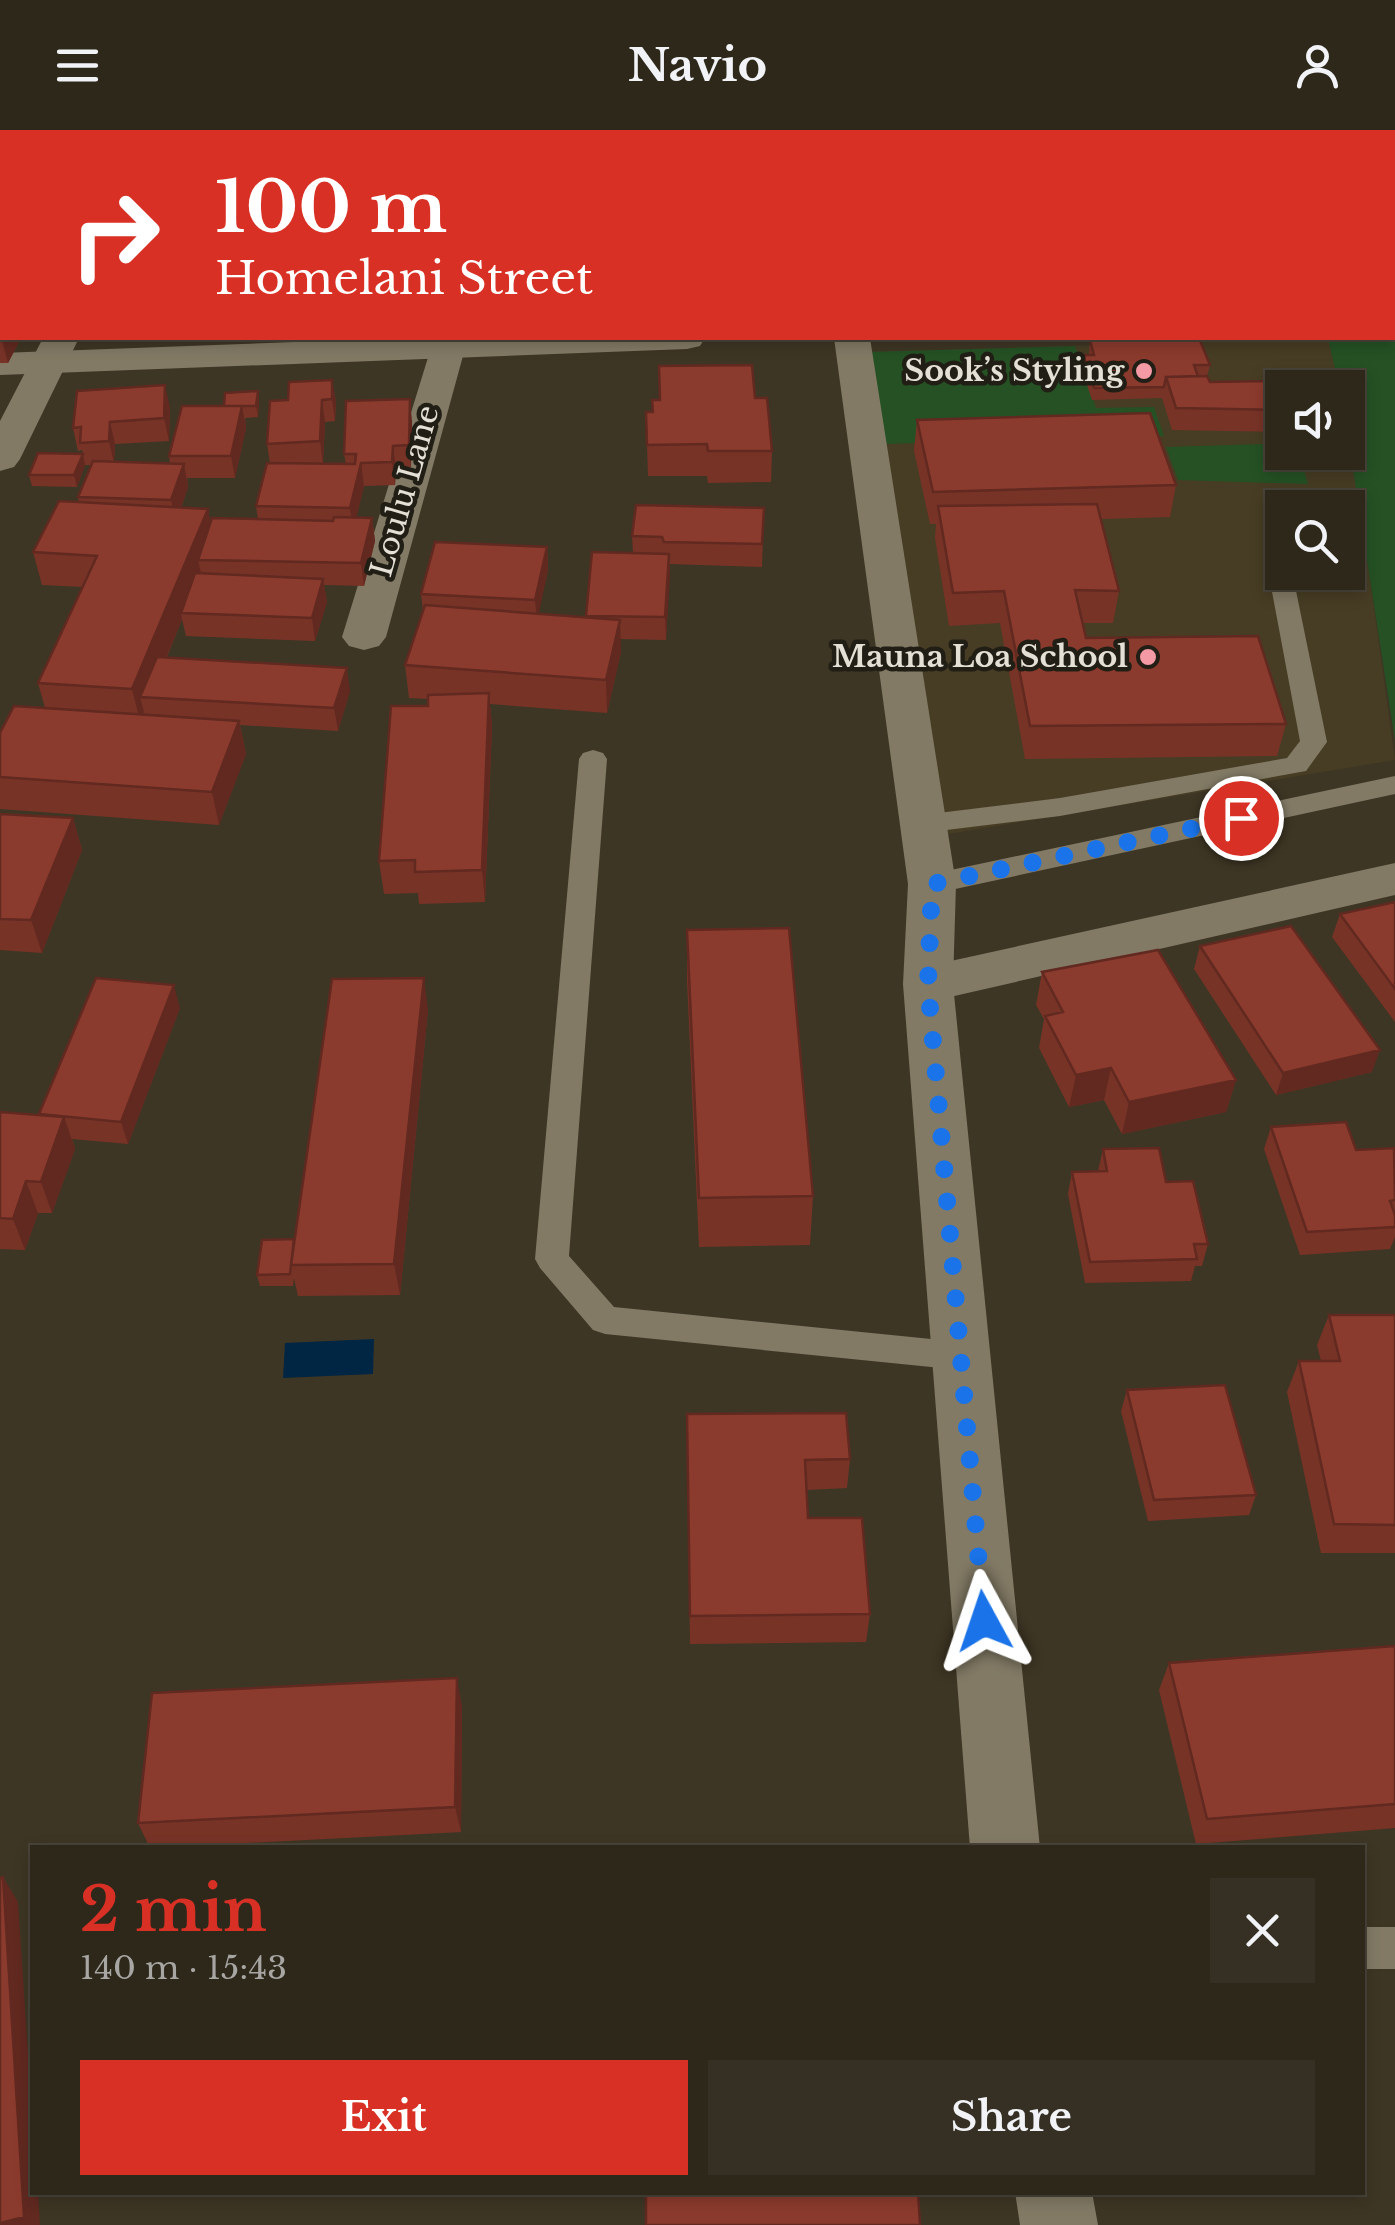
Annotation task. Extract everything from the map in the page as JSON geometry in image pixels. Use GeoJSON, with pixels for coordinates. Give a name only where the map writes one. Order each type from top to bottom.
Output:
{"type":"FeatureCollection","features":[{"type":"Feature","properties":{"kind":"street"},"geometry":{"type":"LineString","coordinates":[[0,364],[55,350],[627,340]]}},
{"type":"Feature","properties":{"kind":"street"},"geometry":{"type":"LineString","coordinates":[[852,340],[932,884],[928,984],[1004,1845]]}},
{"type":"Feature","properties":{"kind":"street","name":"Loulu Lane"},"geometry":{"type":"LineString","coordinates":[[364,637],[447,346]]}},
{"type":"Feature","properties":{"kind":"street"},"geometry":{"type":"LineString","coordinates":[[0,459],[55,350]]}},
{"type":"Feature","properties":{"kind":"street"},"geometry":{"type":"LineString","coordinates":[[928,984],[1395,879]]}},
{"type":"Feature","properties":{"kind":"street"},"geometry":{"type":"LineString","coordinates":[[1054,2195],[1059,2225]]}},
{"type":"Feature","properties":{"kind":"lane"},"geometry":{"type":"LineString","coordinates":[[922,824],[1060,807],[1296,764],[1314,742],[1284,590]]}},
{"type":"Feature","properties":{"kind":"lane"},"geometry":{"type":"LineString","coordinates":[[592,759],[552,1259],[605,1320],[961,1356]]}},
{"type":"Feature","properties":{"kind":"lane"},"geometry":{"type":"LineString","coordinates":[[932,884],[1395,785]]}},
{"type":"Feature","properties":{"kind":"lane"},"geometry":{"type":"LineString","coordinates":[[1365,1948],[1395,1948]]}},
{"type":"Feature","properties":{"kind":"shaded area","name":"Mauna Loa School"},"geometry":{"type":"Polygon","coordinates":[[[1328,340],[1336,370],[1265,370],[1265,470],[1355,470],[1358,490],[1265,490],[1265,590],[1365,590],[1365,542],[1395,760],[942,835],[866,352],[1328,340]]]}},
{"type":"Feature","properties":{"kind":"green space"},"geometry":{"type":"Polygon","coordinates":[[[1328,340],[1395,340],[1395,741],[1365,547],[1365,490],[1356,490],[1353,470],[1365,470],[1365,370],[1335,370],[1328,340]]]}},
{"type":"Feature","properties":{"kind":"green space"},"geometry":{"type":"Polygon","coordinates":[[[1075,346],[1096,408],[1154,407],[1164,436],[885,444],[866,352],[1075,346]]]}},
{"type":"Feature","properties":{"kind":"green space"},"geometry":{"type":"Polygon","coordinates":[[[1262,444],[1265,470],[1304,470],[1308,484],[1178,480],[1166,447],[1262,444]]]}},
{"type":"Feature","properties":{"kind":"water"},"geometry":{"type":"Polygon","coordinates":[[[374,1339],[373,1374],[283,1378],[285,1343],[374,1339]]]}},
{"type":"Feature","properties":{"kind":"building","name":"Sook’s Styling"},"geometry":{"type":"Polygon","coordinates":[[[1090,340],[1200,340],[1210,365],[1194,365],[1198,376],[1166,377],[1164,387],[1094,388],[1083,355],[1094,355],[1090,340]]]}},
{"type":"Feature","properties":{"kind":"building"},"geometry":{"type":"Polygon","coordinates":[[[752,365],[755,398],[767,398],[772,451],[708,451],[707,444],[647,445],[646,412],[653,412],[652,400],[660,400],[659,366],[752,365]]]}},
{"type":"Feature","properties":{"kind":"building"},"geometry":{"type":"Polygon","coordinates":[[[1207,376],[1210,382],[1265,381],[1265,410],[1176,408],[1166,377],[1207,376]]]}},
{"type":"Feature","properties":{"kind":"building"},"geometry":{"type":"Polygon","coordinates":[[[332,380],[332,399],[322,400],[320,441],[267,444],[270,401],[288,400],[289,382],[332,380]]]}},
{"type":"Feature","properties":{"kind":"building"},"geometry":{"type":"Polygon","coordinates":[[[165,385],[164,418],[110,422],[109,441],[80,443],[81,427],[73,428],[77,391],[165,385]]]}},
{"type":"Feature","properties":{"kind":"building"},"geometry":{"type":"Polygon","coordinates":[[[258,391],[256,406],[224,406],[225,393],[258,391]]]}},
{"type":"Feature","properties":{"kind":"building"},"geometry":{"type":"Polygon","coordinates":[[[410,399],[409,445],[393,446],[392,462],[361,463],[350,508],[256,506],[267,463],[355,464],[356,454],[344,454],[346,401],[410,399]]]}},
{"type":"Feature","properties":{"kind":"building"},"geometry":{"type":"Polygon","coordinates":[[[182,406],[242,406],[231,456],[169,456],[182,406]]]}},
{"type":"Feature","properties":{"kind":"building"},"geometry":{"type":"Polygon","coordinates":[[[1150,413],[1176,485],[933,492],[917,420],[1150,413]]]}},
{"type":"Feature","properties":{"kind":"building"},"geometry":{"type":"Polygon","coordinates":[[[38,453],[83,454],[74,475],[29,475],[38,453]]]}},
{"type":"Feature","properties":{"kind":"building"},"geometry":{"type":"Polygon","coordinates":[[[93,461],[184,464],[171,500],[78,497],[93,461]]]}},
{"type":"Feature","properties":{"kind":"building"},"geometry":{"type":"Polygon","coordinates":[[[59,501],[208,509],[132,689],[38,683],[97,556],[33,552],[59,501]]]}},
{"type":"Feature","properties":{"kind":"building"},"geometry":{"type":"Polygon","coordinates":[[[1097,504],[1119,591],[1075,590],[1086,638],[1258,636],[1286,724],[1030,726],[1004,591],[953,593],[938,506],[1097,504]]]}},
{"type":"Feature","properties":{"kind":"building"},"geometry":{"type":"Polygon","coordinates":[[[636,505],[764,508],[762,544],[664,542],[662,537],[632,536],[636,505]]]}},
{"type":"Feature","properties":{"kind":"building"},"geometry":{"type":"Polygon","coordinates":[[[334,517],[372,518],[361,563],[198,560],[212,518],[333,521],[334,517]]]}},
{"type":"Feature","properties":{"kind":"building"},"geometry":{"type":"Polygon","coordinates":[[[435,542],[547,547],[535,600],[421,594],[435,542]]]}},
{"type":"Feature","properties":{"kind":"building"},"geometry":{"type":"Polygon","coordinates":[[[592,552],[669,554],[665,617],[586,616],[592,552]]]}},
{"type":"Feature","properties":{"kind":"building"},"geometry":{"type":"Polygon","coordinates":[[[195,573],[323,579],[312,618],[181,613],[195,573]]]}},
{"type":"Feature","properties":{"kind":"building"},"geometry":{"type":"Polygon","coordinates":[[[425,605],[620,620],[606,680],[405,665],[425,605]]]}},
{"type":"Feature","properties":{"kind":"building"},"geometry":{"type":"Polygon","coordinates":[[[157,657],[347,668],[334,708],[140,697],[157,657]]]}},
{"type":"Feature","properties":{"kind":"building"},"geometry":{"type":"Polygon","coordinates":[[[489,693],[482,870],[415,872],[415,860],[379,861],[391,706],[428,706],[428,695],[489,693]]]}},
{"type":"Feature","properties":{"kind":"building"},"geometry":{"type":"Polygon","coordinates":[[[14,706],[239,721],[212,792],[0,777],[0,733],[14,706]]]}},
{"type":"Feature","properties":{"kind":"building"},"geometry":{"type":"Polygon","coordinates":[[[0,814],[73,818],[31,920],[0,919],[0,814]]]}},
{"type":"Feature","properties":{"kind":"building"},"geometry":{"type":"Polygon","coordinates":[[[1395,902],[1395,989],[1340,914],[1395,902]]]}},
{"type":"Feature","properties":{"kind":"building"},"geometry":{"type":"Polygon","coordinates":[[[1291,926],[1380,1050],[1283,1073],[1200,946],[1291,926]]]}},
{"type":"Feature","properties":{"kind":"building"},"geometry":{"type":"Polygon","coordinates":[[[789,928],[813,1196],[699,1198],[687,930],[789,928]]]}},
{"type":"Feature","properties":{"kind":"building"},"geometry":{"type":"Polygon","coordinates":[[[1158,950],[1236,1080],[1129,1102],[1111,1068],[1076,1075],[1045,1016],[1063,1012],[1042,972],[1158,950]]]}},
{"type":"Feature","properties":{"kind":"building"},"geometry":{"type":"Polygon","coordinates":[[[96,978],[174,985],[121,1122],[39,1114],[96,978]]]}},
{"type":"Feature","properties":{"kind":"building"},"geometry":{"type":"Polygon","coordinates":[[[424,978],[394,1264],[291,1265],[332,979],[424,978]]]}},
{"type":"Feature","properties":{"kind":"building"},"geometry":{"type":"Polygon","coordinates":[[[0,1112],[64,1117],[41,1182],[26,1181],[13,1219],[0,1218],[0,1112]]]}},
{"type":"Feature","properties":{"kind":"building"},"geometry":{"type":"Polygon","coordinates":[[[1346,1122],[1356,1150],[1394,1148],[1395,1200],[1390,1201],[1395,1227],[1307,1232],[1271,1127],[1346,1122]]]}},
{"type":"Feature","properties":{"kind":"building"},"geometry":{"type":"Polygon","coordinates":[[[1159,1148],[1166,1182],[1193,1181],[1208,1244],[1194,1244],[1197,1259],[1090,1262],[1072,1172],[1107,1171],[1103,1149],[1159,1148]]]}},
{"type":"Feature","properties":{"kind":"building"},"geometry":{"type":"Polygon","coordinates":[[[294,1239],[290,1274],[257,1275],[262,1240],[294,1239]]]}},
{"type":"Feature","properties":{"kind":"building"},"geometry":{"type":"Polygon","coordinates":[[[1329,1315],[1395,1315],[1395,1525],[1334,1524],[1299,1361],[1340,1361],[1329,1315]]]}},
{"type":"Feature","properties":{"kind":"building"},"geometry":{"type":"Polygon","coordinates":[[[1225,1385],[1256,1495],[1154,1500],[1127,1390],[1225,1385]]]}},
{"type":"Feature","properties":{"kind":"building"},"geometry":{"type":"Polygon","coordinates":[[[846,1413],[850,1459],[805,1460],[808,1518],[862,1518],[870,1614],[690,1616],[687,1414],[846,1413]]]}},
{"type":"Feature","properties":{"kind":"building"},"geometry":{"type":"Polygon","coordinates":[[[1395,1646],[1395,1804],[1207,1819],[1169,1663],[1395,1646]]]}},
{"type":"Feature","properties":{"kind":"building"},"geometry":{"type":"Polygon","coordinates":[[[457,1678],[455,1807],[138,1823],[152,1693],[457,1678]]]}},
{"type":"Feature","properties":{"kind":"building"},"geometry":{"type":"Polygon","coordinates":[[[3,1877],[24,2217],[0,2223],[0,1878],[3,1877]]]}},
{"type":"Feature","properties":{"kind":"building"},"geometry":{"type":"Polygon","coordinates":[[[646,2195],[918,2195],[920,2225],[646,2225],[646,2195]]]}},
{"type":"Feature","properties":{"kind":"place","name":"Sook’s Styling"},"geometry":{"type":"Point","coordinates":[1144,371]}},
{"type":"Feature","properties":{"kind":"place","name":"Mauna Loa School"},"geometry":{"type":"Point","coordinates":[1148,657]}},
{"type":"Feature","properties":{"kind":"route"},"geometry":{"type":"LineString","coordinates":[[984,1621],[928,984],[932,884],[1241,818]]}}]}
